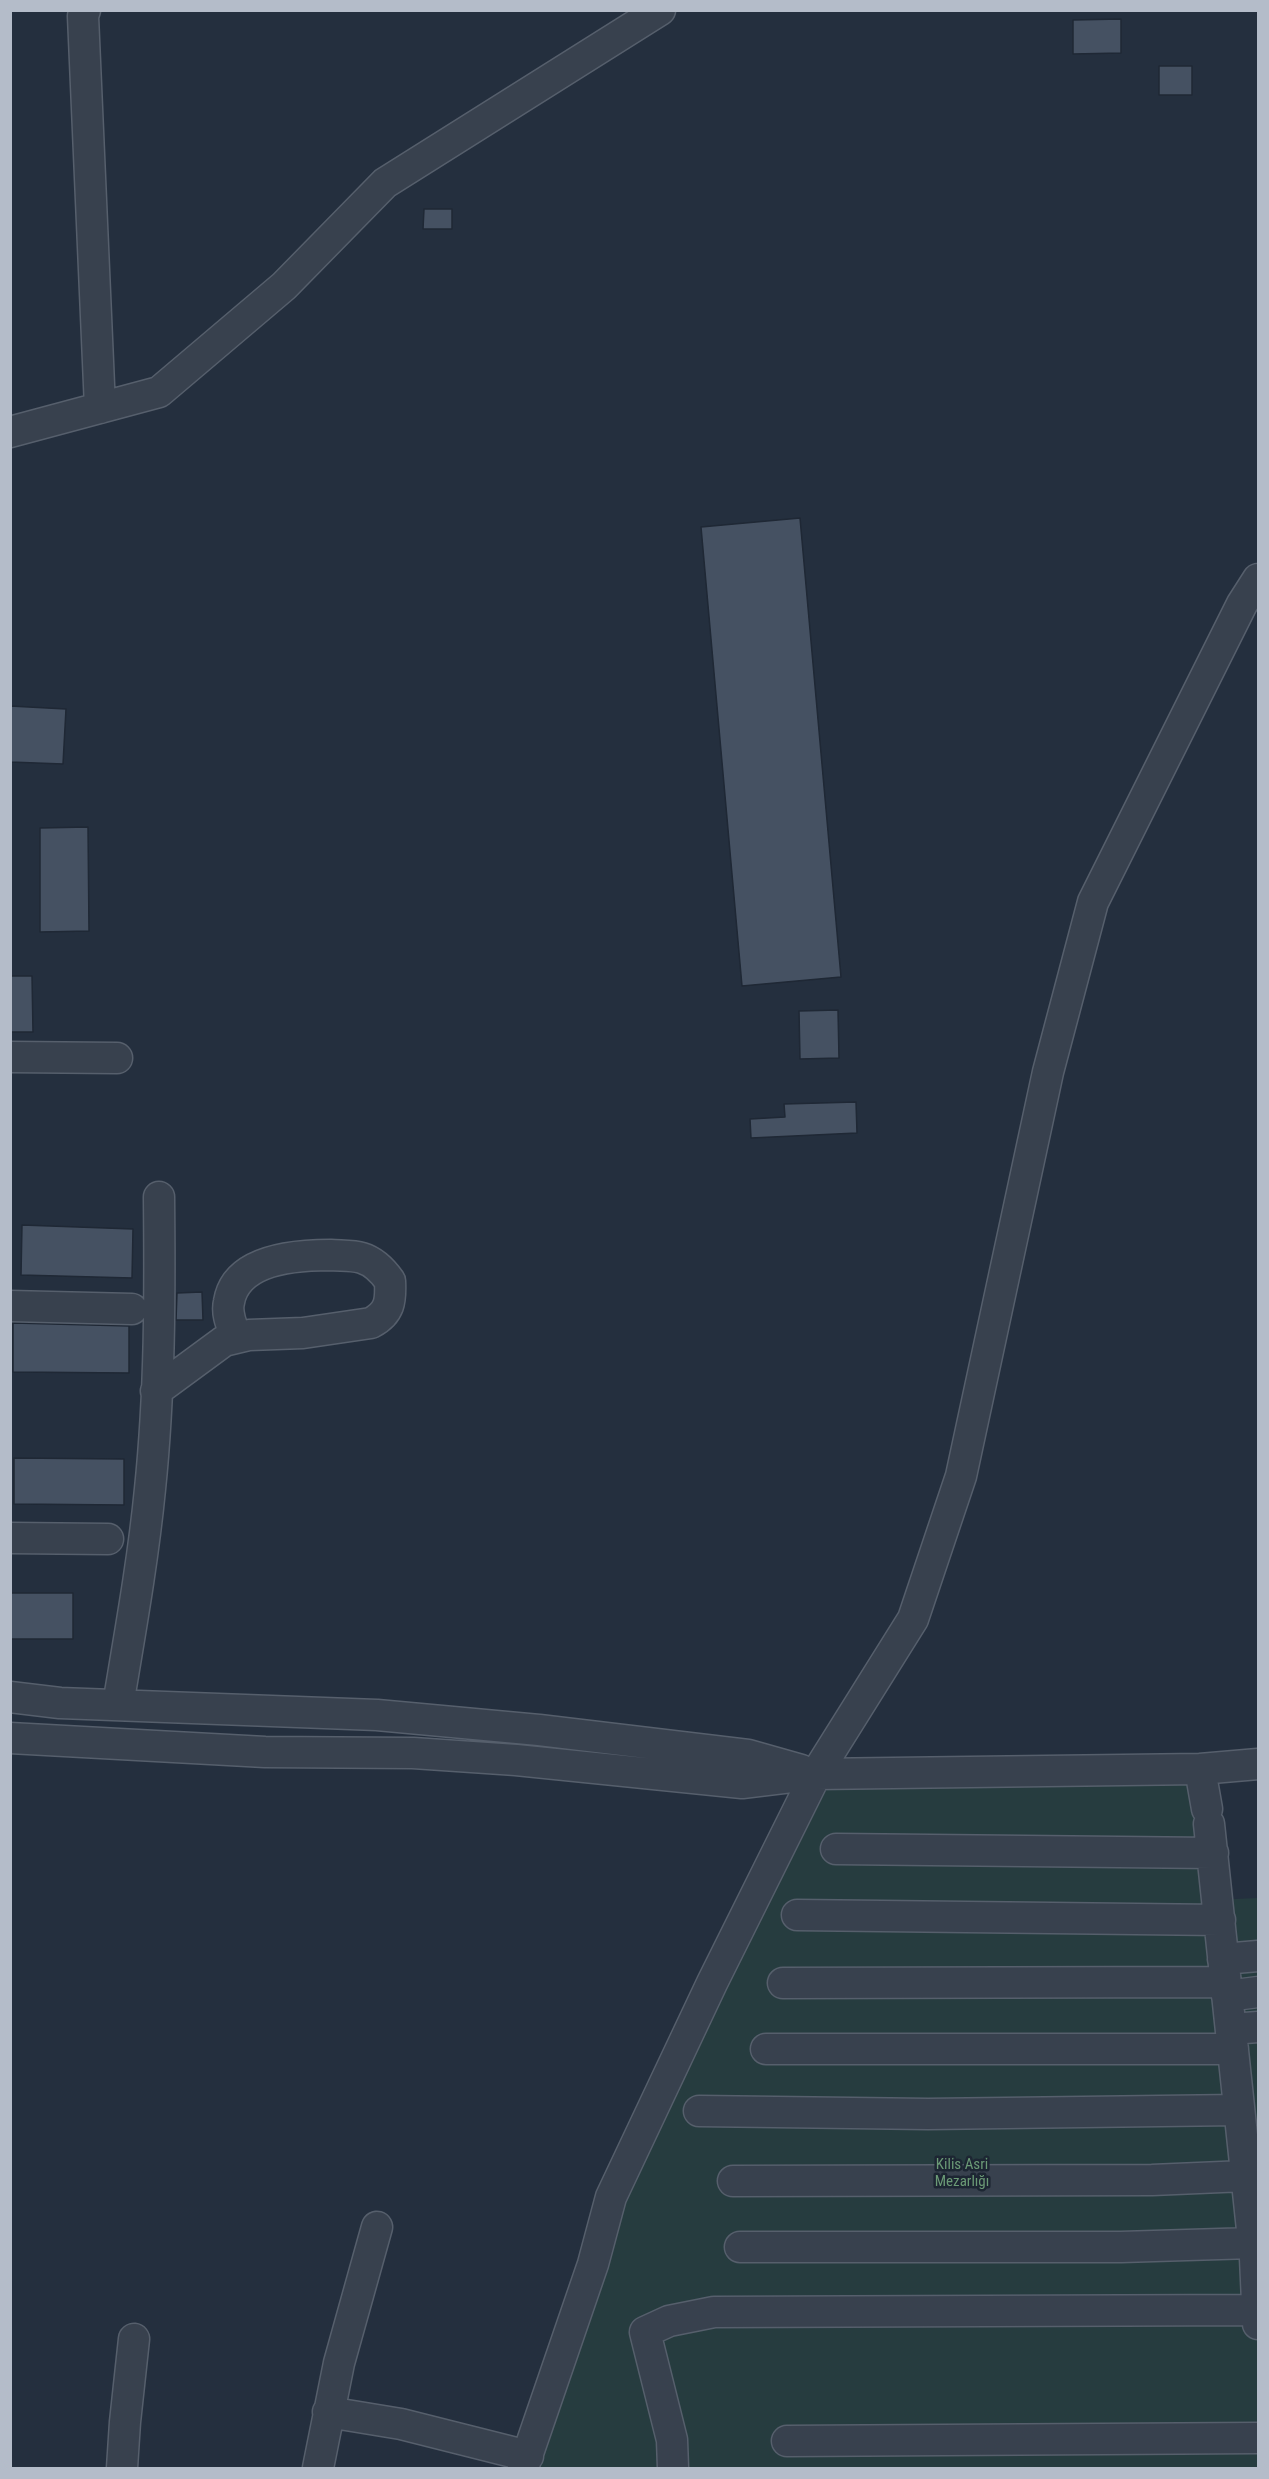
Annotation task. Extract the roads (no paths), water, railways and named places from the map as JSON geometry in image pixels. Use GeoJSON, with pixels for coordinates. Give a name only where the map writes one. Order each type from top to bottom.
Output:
{"type":"FeatureCollection","features":[{"type":"Feature","properties":{"kind":"street"},"geometry":{"type":"LineString","coordinates":[[85,10],[83,16],[100,408]]}},
{"type":"Feature","properties":{"kind":"street"},"geometry":{"type":"LineString","coordinates":[[10,432],[159,392],[284,286],[385,183],[660,10]]}},
{"type":"Feature","properties":{"kind":"street"},"geometry":{"type":"LineString","coordinates":[[328,2412],[401,2424],[526,2462],[593,2264],[611,2197],[712,1983],[816,1774],[913,1619],[961,1476],[1048,1072],[1093,902],[1242,604],[1258,579]]}},
{"type":"Feature","properties":{"kind":"street"},"geometry":{"type":"LineString","coordinates":[[10,1057],[117,1058]]}},
{"type":"Feature","properties":{"kind":"street"},"geometry":{"type":"LineString","coordinates":[[118,1705],[135,1606],[150,1489],[160,1282],[159,1197]]}},
{"type":"Feature","properties":{"kind":"street"},"geometry":{"type":"LineString","coordinates":[[156,1391],[212,1348],[236,1338],[260,1334],[303,1334],[371,1323],[389,1307],[390,1281],[374,1264],[362,1258],[319,1255],[272,1261],[249,1273],[232,1291],[228,1312],[236,1338]]}},
{"type":"Feature","properties":{"kind":"street"},"geometry":{"type":"LineString","coordinates":[[10,1306],[132,1309]]}},
{"type":"Feature","properties":{"kind":"street"},"geometry":{"type":"LineString","coordinates":[[10,1538],[108,1539]]}},
{"type":"Feature","properties":{"kind":"street"},"geometry":{"type":"LineString","coordinates":[[10,1697],[60,1703],[377,1716],[539,1730],[748,1755],[816,1774]]}},
{"type":"Feature","properties":{"kind":"street"},"geometry":{"type":"LineString","coordinates":[[10,1738],[265,1752],[413,1753],[516,1760],[742,1783],[816,1774],[1200,1769],[1258,1764]]}},
{"type":"Feature","properties":{"kind":"street"},"geometry":{"type":"LineString","coordinates":[[673,2469],[672,2440],[645,2332],[669,2320],[714,2312],[1258,2317],[1245,2119],[1243,2045],[1225,1979],[1210,1829],[1200,1769]]}},
{"type":"Feature","properties":{"kind":"street"},"geometry":{"type":"LineString","coordinates":[[836,1849],[1210,1829]]}},
{"type":"Feature","properties":{"kind":"street"},"geometry":{"type":"LineString","coordinates":[[797,1914],[1220,1920]]}},
{"type":"Feature","properties":{"kind":"street"},"geometry":{"type":"LineString","coordinates":[[1225,1979],[1258,1956]]}},
{"type":"Feature","properties":{"kind":"street"},"geometry":{"type":"LineString","coordinates":[[783,1983],[1225,1979],[1258,1992]]}},
{"type":"Feature","properties":{"kind":"street"},"geometry":{"type":"LineString","coordinates":[[766,2049],[1243,2045]]}},
{"type":"Feature","properties":{"kind":"street"},"geometry":{"type":"LineString","coordinates":[[699,2111],[1245,2119]]}},
{"type":"Feature","properties":{"kind":"street"},"geometry":{"type":"LineString","coordinates":[[733,2181],[1141,2181],[1250,2187]]}},
{"type":"Feature","properties":{"kind":"street"},"geometry":{"type":"LineString","coordinates":[[318,2469],[328,2412],[356,2295],[377,2227]]}},
{"type":"Feature","properties":{"kind":"street"},"geometry":{"type":"LineString","coordinates":[[740,2247],[1120,2247],[1255,2253]]}},
{"type":"Feature","properties":{"kind":"street"},"geometry":{"type":"LineString","coordinates":[[122,2469],[124,2422],[134,2339]]}},
{"type":"Feature","properties":{"kind":"street"},"geometry":{"type":"LineString","coordinates":[[787,2441],[1258,2438]]}},
{"type":"Feature","properties":{"kind":"park label","name":"Kilis Asri Mezarlığı"},"geometry":{"type":"Point","coordinates":[962,2174]}}]}
